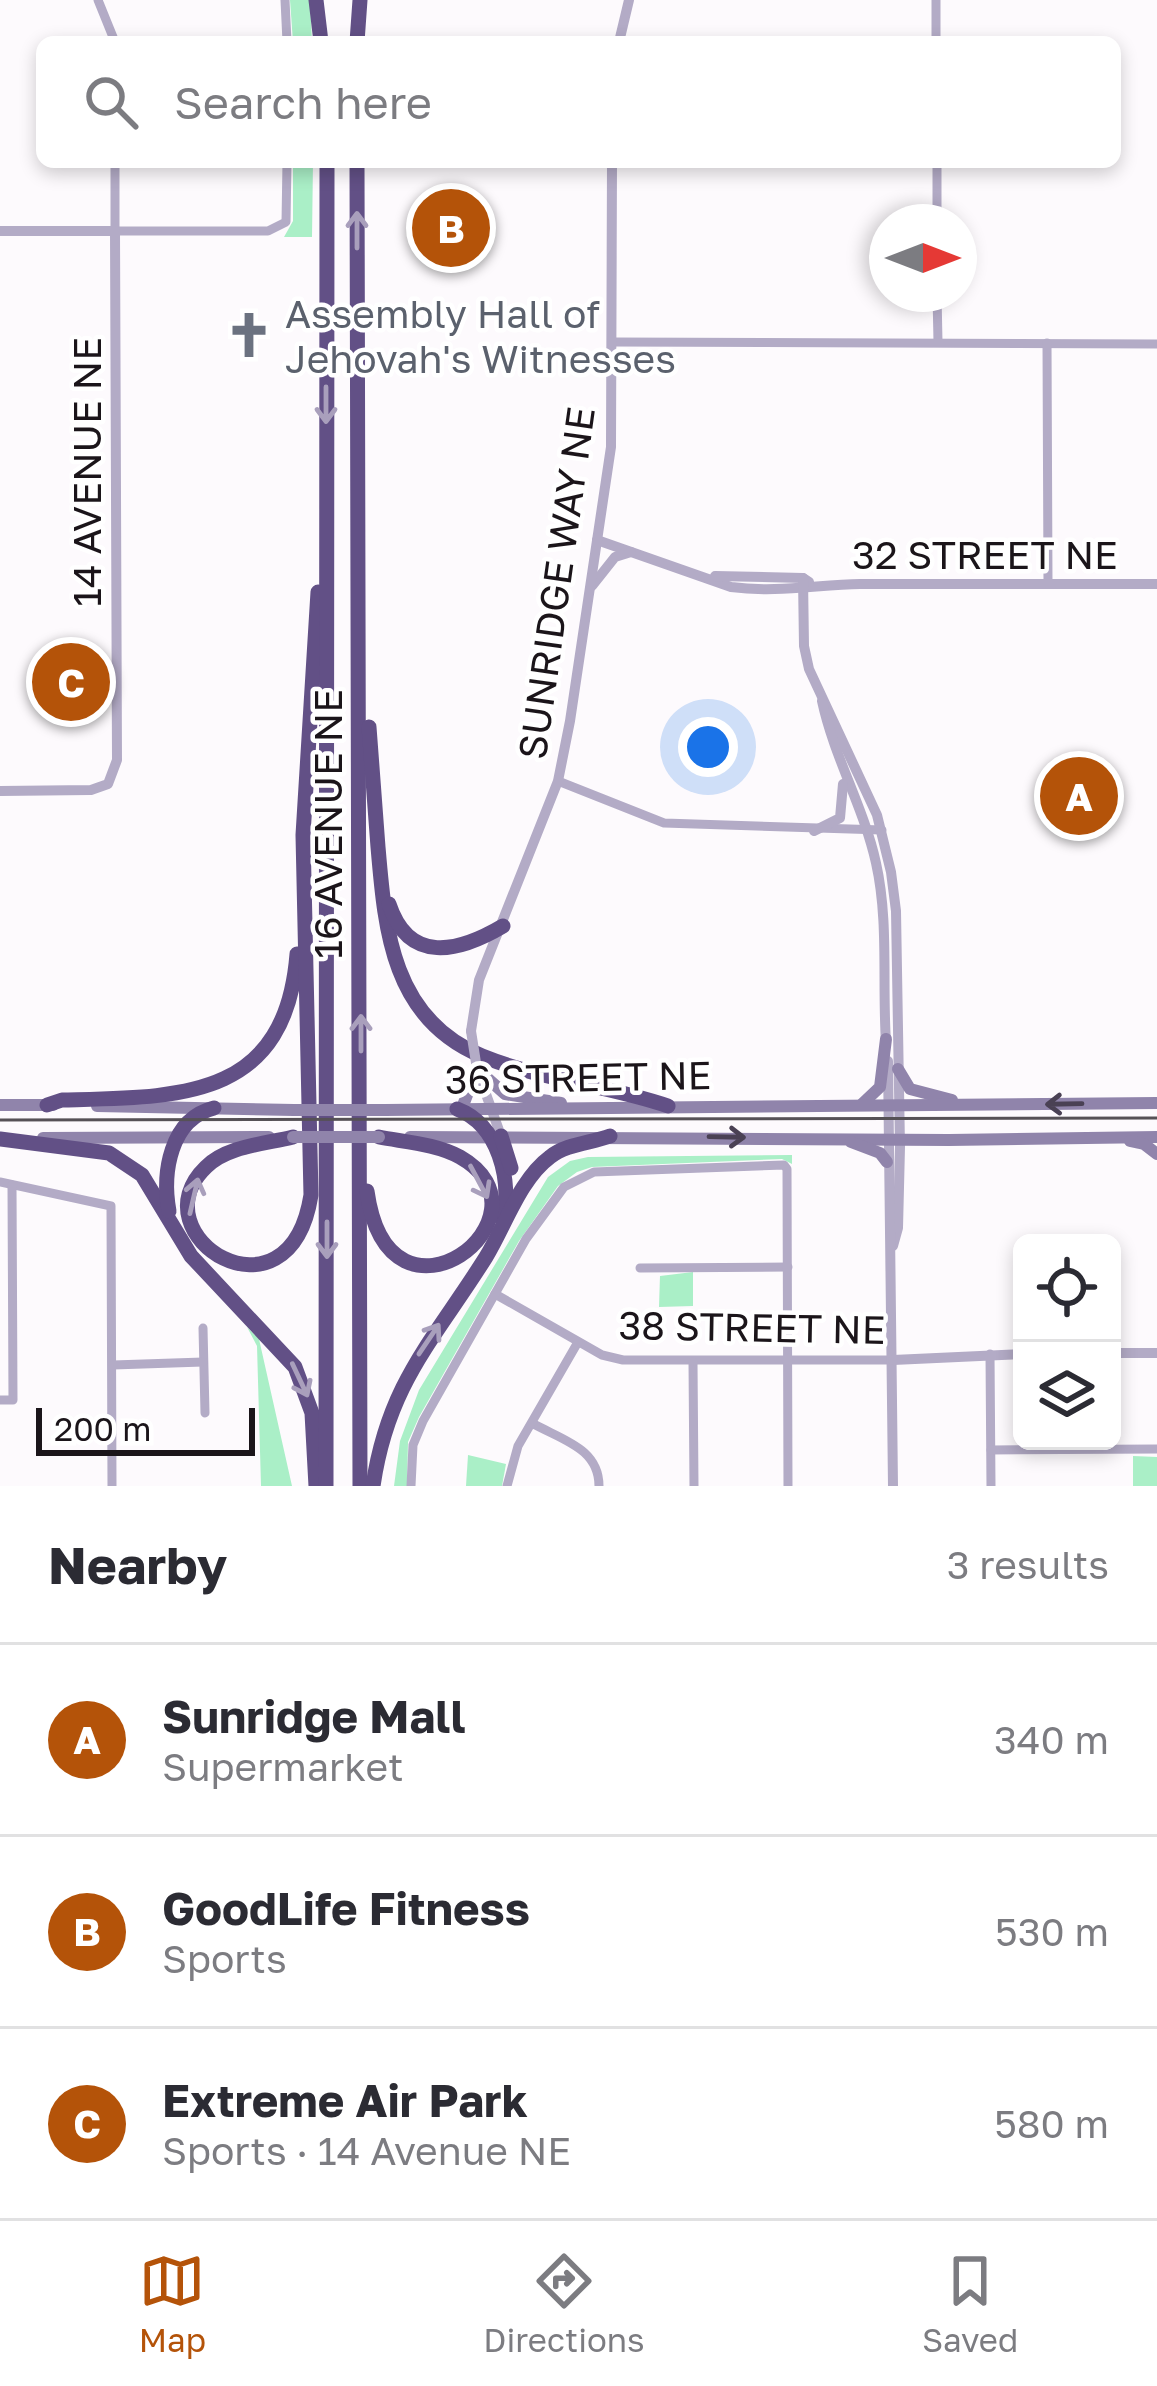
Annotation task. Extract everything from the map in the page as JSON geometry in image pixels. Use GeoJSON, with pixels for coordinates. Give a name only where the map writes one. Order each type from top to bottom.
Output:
{"type":"FeatureCollection","features":[{"type":"Feature","properties":{"kind":"highway"},"geometry":{"type":"LineString","coordinates":[[316,0],[323,36]]}},
{"type":"Feature","properties":{"kind":"highway"},"geometry":{"type":"LineString","coordinates":[[324,36],[326,0]]}},
{"type":"Feature","properties":{"kind":"highway"},"geometry":{"type":"LineString","coordinates":[[357,36],[358,0]]}},
{"type":"Feature","properties":{"kind":"highway","name":"16 AVENUE NE"},"geometry":{"type":"LineString","coordinates":[[326,168],[326,1486]]}},
{"type":"Feature","properties":{"kind":"highway","name":"16 AVENUE NE"},"geometry":{"type":"LineString","coordinates":[[357,168],[360,1486]]}},
{"type":"Feature","properties":{"kind":"highway"},"geometry":{"type":"LineString","coordinates":[[47,1105],[202,1090],[238,1075],[267,1046],[296,977],[316,595],[326,577]]}},
{"type":"Feature","properties":{"kind":"highway"},"geometry":{"type":"LineString","coordinates":[[359,595],[364,608],[386,930],[410,993],[443,1032],[483,1056],[668,1106]]}},
{"type":"Feature","properties":{"kind":"highway"},"geometry":{"type":"LineString","coordinates":[[381,878],[397,923],[426,946],[453,948],[503,926]]}},
{"type":"Feature","properties":{"kind":"highway"},"geometry":{"type":"LineString","coordinates":[[292,1137],[227,1154],[195,1180],[190,1219],[196,1237],[217,1257],[245,1266],[276,1258],[298,1237],[309,1205],[311,1069],[303,910]]}},
{"type":"Feature","properties":{"kind":"highway"},"geometry":{"type":"LineString","coordinates":[[178,1237],[166,1189],[170,1159],[178,1138],[197,1114],[214,1108]]}},
{"type":"Feature","properties":{"kind":"highway"},"geometry":{"type":"LineString","coordinates":[[460,1108],[508,1151],[513,1184],[506,1224]]}},
{"type":"Feature","properties":{"kind":"highway"},"geometry":{"type":"LineString","coordinates":[[361,1116],[368,1198],[383,1239],[413,1263],[445,1264],[463,1257],[488,1224],[488,1193],[480,1175],[452,1154],[379,1137]]}},
{"type":"Feature","properties":{"kind":"highway"},"geometry":{"type":"LineString","coordinates":[[495,1136],[506,1184],[505,1212],[496,1240]]}},
{"type":"Feature","properties":{"kind":"highway"},"geometry":{"type":"LineString","coordinates":[[373,1486],[388,1418],[406,1376],[535,1172],[549,1157],[610,1136]]}},
{"type":"Feature","properties":{"kind":"highway"},"geometry":{"type":"LineString","coordinates":[[0,1139],[98,1150],[119,1157],[148,1183],[201,1268],[295,1366],[311,1413],[316,1486]]}},
{"type":"Feature","properties":{"kind":"main road"},"geometry":{"type":"LineString","coordinates":[[861,1105],[880,1087],[886,1039]]}},
{"type":"Feature","properties":{"kind":"main road"},"geometry":{"type":"LineString","coordinates":[[898,1069],[910,1089],[971,1105]]}},
{"type":"Feature","properties":{"kind":"main road"},"geometry":{"type":"LineString","coordinates":[[460,1108],[477,1070],[505,1094],[569,1106]]}},
{"type":"Feature","properties":{"kind":"main road","name":"36 STREET NE"},"geometry":{"type":"LineString","coordinates":[[0,1105],[386,1110],[1157,1103]]}},
{"type":"Feature","properties":{"kind":"main road"},"geometry":{"type":"LineString","coordinates":[[1111,1137],[1144,1144],[1157,1154]]}},
{"type":"Feature","properties":{"kind":"main road","name":"36 STREET NE"},"geometry":{"type":"LineString","coordinates":[[0,1139],[1157,1137]]}},
{"type":"Feature","properties":{"kind":"main road"},"geometry":{"type":"LineString","coordinates":[[844,1138],[880,1153],[886,1162]]}},
{"type":"Feature","properties":{"kind":"street"},"geometry":{"type":"LineString","coordinates":[[98,0],[113,36]]}},
{"type":"Feature","properties":{"kind":"street"},"geometry":{"type":"LineString","coordinates":[[285,0],[287,36]]}},
{"type":"Feature","properties":{"kind":"street"},"geometry":{"type":"LineString","coordinates":[[620,36],[629,0]]}},
{"type":"Feature","properties":{"kind":"street"},"geometry":{"type":"LineString","coordinates":[[936,0],[936,36]]}},
{"type":"Feature","properties":{"kind":"street"},"geometry":{"type":"LineString","coordinates":[[116,168],[116,231]]}},
{"type":"Feature","properties":{"kind":"street"},"geometry":{"type":"LineString","coordinates":[[0,231],[268,231],[283,226],[287,215],[287,168]]}},
{"type":"Feature","properties":{"kind":"street","name":"SUNRIDGE WAY NE"},"geometry":{"type":"LineString","coordinates":[[495,1136],[471,1031],[479,980],[558,781],[590,588],[611,447],[612,168]]}},
{"type":"Feature","properties":{"kind":"street"},"geometry":{"type":"LineString","coordinates":[[937,168],[937,204]]}},
{"type":"Feature","properties":{"kind":"street","name":"14 AVENUE NE"},"geometry":{"type":"LineString","coordinates":[[0,791],[91,790],[108,784],[117,760],[116,231]]}},
{"type":"Feature","properties":{"kind":"street"},"geometry":{"type":"LineString","coordinates":[[937,312],[938,341]]}},
{"type":"Feature","properties":{"kind":"street"},"geometry":{"type":"LineString","coordinates":[[613,341],[1157,344]]}},
{"type":"Feature","properties":{"kind":"street"},"geometry":{"type":"LineString","coordinates":[[1047,343],[1048,584]]}},
{"type":"Feature","properties":{"kind":"street","name":"32 STREET NE"},"geometry":{"type":"LineString","coordinates":[[597,540],[705,576],[807,585],[1157,584]]}},
{"type":"Feature","properties":{"kind":"street"},"geometry":{"type":"LineString","coordinates":[[590,588],[615,557],[633,552]]}},
{"type":"Feature","properties":{"kind":"street"},"geometry":{"type":"LineString","coordinates":[[807,585],[804,646],[866,830],[882,893],[898,1228],[892,1250]]}},
{"type":"Feature","properties":{"kind":"street"},"geometry":{"type":"LineString","coordinates":[[822,701],[882,830],[894,893],[898,1069],[893,1105]]}},
{"type":"Feature","properties":{"kind":"street"},"geometry":{"type":"LineString","coordinates":[[814,831],[840,818],[842,768]]}},
{"type":"Feature","properties":{"kind":"street"},"geometry":{"type":"LineString","coordinates":[[558,781],[664,823],[882,830]]}},
{"type":"Feature","properties":{"kind":"street"},"geometry":{"type":"LineString","coordinates":[[893,1139],[886,1162],[892,1250],[893,1486]]}},
{"type":"Feature","properties":{"kind":"street"},"geometry":{"type":"LineString","coordinates":[[411,1486],[413,1445],[423,1421],[526,1239],[564,1187],[594,1172],[784,1165],[788,1169],[788,1486]]}},
{"type":"Feature","properties":{"kind":"street"},"geometry":{"type":"LineString","coordinates":[[0,1400],[13,1400],[6,1183],[111,1206],[112,1486]]}},
{"type":"Feature","properties":{"kind":"street"},"geometry":{"type":"LineString","coordinates":[[640,1268],[788,1267]]}},
{"type":"Feature","properties":{"kind":"street","name":"38 STREET NE"},"geometry":{"type":"LineString","coordinates":[[496,1294],[578,1342],[622,1360],[893,1360],[1013,1354]]}},
{"type":"Feature","properties":{"kind":"street"},"geometry":{"type":"LineString","coordinates":[[203,1328],[205,1413]]}},
{"type":"Feature","properties":{"kind":"street"},"geometry":{"type":"LineString","coordinates":[[507,1486],[518,1446],[578,1342]]}},
{"type":"Feature","properties":{"kind":"street"},"geometry":{"type":"LineString","coordinates":[[1121,1353],[1157,1353]]}},
{"type":"Feature","properties":{"kind":"street"},"geometry":{"type":"LineString","coordinates":[[990,1354],[991,1486]]}},
{"type":"Feature","properties":{"kind":"street"},"geometry":{"type":"LineString","coordinates":[[113,1365],[203,1362]]}},
{"type":"Feature","properties":{"kind":"street"},"geometry":{"type":"LineString","coordinates":[[693,1362],[694,1486]]}},
{"type":"Feature","properties":{"kind":"street"},"geometry":{"type":"LineString","coordinates":[[532,1424],[591,1456],[599,1469],[599,1486]]}},
{"type":"Feature","properties":{"kind":"street"},"geometry":{"type":"LineString","coordinates":[[991,1450],[1157,1449]]}},
{"type":"Feature","properties":{"kind":"green space"},"geometry":{"type":"Polygon","coordinates":[[[290,0],[310,0],[312,36],[293,36],[290,0]]]}},
{"type":"Feature","properties":{"kind":"green space"},"geometry":{"type":"Polygon","coordinates":[[[293,168],[313,168],[312,237],[284,237],[293,221],[293,168]]]}},
{"type":"Feature","properties":{"kind":"green space"},"geometry":{"type":"Polygon","coordinates":[[[792,1155],[792,1164],[782,1159],[592,1167],[558,1186],[519,1241],[419,1417],[408,1442],[407,1486],[394,1486],[400,1441],[419,1390],[548,1177],[570,1161],[588,1157],[792,1155]]]}},
{"type":"Feature","properties":{"kind":"green space"},"geometry":{"type":"Polygon","coordinates":[[[693,1272],[693,1306],[659,1307],[660,1276],[693,1272]]]}},
{"type":"Feature","properties":{"kind":"green space"},"geometry":{"type":"Polygon","coordinates":[[[247,1327],[259,1339],[292,1486],[261,1486],[257,1346],[247,1327]]]}},
{"type":"Feature","properties":{"kind":"green space"},"geometry":{"type":"Polygon","coordinates":[[[468,1455],[506,1464],[502,1486],[466,1486],[468,1455]]]}},
{"type":"Feature","properties":{"kind":"green space"},"geometry":{"type":"Polygon","coordinates":[[[1133,1456],[1157,1457],[1157,1486],[1133,1486],[1133,1456]]]}},
{"type":"Feature","properties":{"kind":"tram line"},"geometry":{"type":"LineString","coordinates":[[0,1120],[1157,1118]]}},
{"type":"Feature","properties":{"kind":"place","name":"GoodLife Fitness"},"geometry":{"type":"Point","coordinates":[451,228]}},
{"type":"Feature","properties":{"kind":"place","name":"Assembly Hall of Jehovah's Witnesses"},"geometry":{"type":"Point","coordinates":[249,335]}},
{"type":"Feature","properties":{"kind":"place","name":"Extreme Air Park"},"geometry":{"type":"Point","coordinates":[71,682]}},
{"type":"Feature","properties":{"kind":"place","name":"Sunridge Mall"},"geometry":{"type":"Point","coordinates":[1079,796]}}]}
